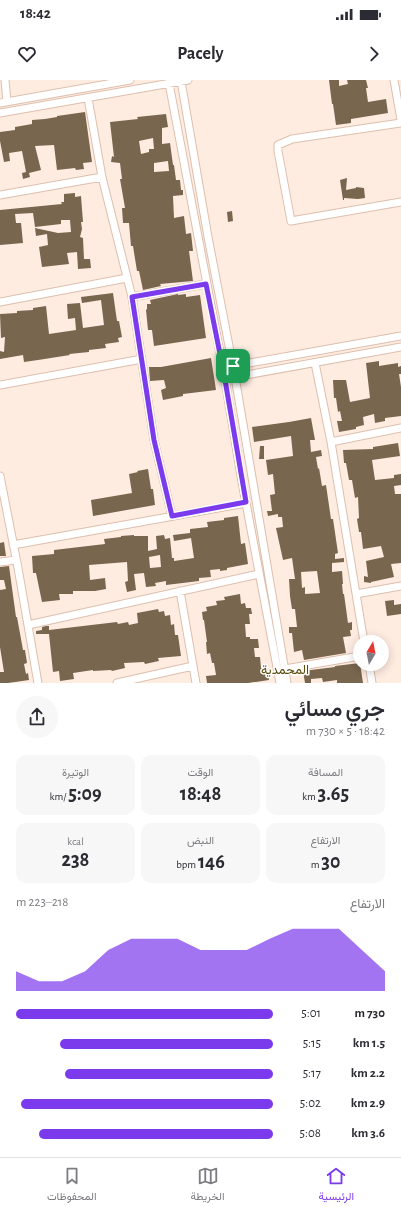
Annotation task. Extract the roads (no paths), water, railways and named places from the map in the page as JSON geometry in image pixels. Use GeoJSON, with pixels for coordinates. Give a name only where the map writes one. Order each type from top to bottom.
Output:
{"type":"FeatureCollection","features":[{"type":"Feature","properties":{"kind":"street"},"geometry":{"type":"LineString","coordinates":[[6,80],[4,103],[130,80]]}},
{"type":"Feature","properties":{"kind":"street"},"geometry":{"type":"LineString","coordinates":[[0,113],[183,80],[208,237],[235,377],[287,683]]}},
{"type":"Feature","properties":{"kind":"street"},"geometry":{"type":"LineString","coordinates":[[394,80],[401,122],[292,139],[278,145],[278,151],[290,221],[401,202]]}},
{"type":"Feature","properties":{"kind":"street"},"geometry":{"type":"LineString","coordinates":[[170,82],[280,683]]}},
{"type":"Feature","properties":{"kind":"street"},"geometry":{"type":"LineString","coordinates":[[88,98],[102,177],[132,297],[154,440],[172,516]]}},
{"type":"Feature","properties":{"kind":"street"},"geometry":{"type":"LineString","coordinates":[[0,195],[102,177]]}},
{"type":"Feature","properties":{"kind":"street"},"geometry":{"type":"LineString","coordinates":[[0,302],[127,278]]}},
{"type":"Feature","properties":{"kind":"street"},"geometry":{"type":"LineString","coordinates":[[132,297],[206,284]]}},
{"type":"Feature","properties":{"kind":"street"},"geometry":{"type":"LineString","coordinates":[[224,374],[233,366],[401,336]]}},
{"type":"Feature","properties":{"kind":"street"},"geometry":{"type":"LineString","coordinates":[[224,374],[235,377],[401,347]]}},
{"type":"Feature","properties":{"kind":"street"},"geometry":{"type":"LineString","coordinates":[[0,385],[142,359]]}},
{"type":"Feature","properties":{"kind":"street"},"geometry":{"type":"LineString","coordinates":[[315,363],[363,635]]}},
{"type":"Feature","properties":{"kind":"street"},"geometry":{"type":"LineString","coordinates":[[330,442],[401,428]]}},
{"type":"Feature","properties":{"kind":"street"},"geometry":{"type":"LineString","coordinates":[[0,476],[38,683]]}},
{"type":"Feature","properties":{"kind":"street"},"geometry":{"type":"LineString","coordinates":[[13,545],[246,502]]}},
{"type":"Feature","properties":{"kind":"street"},"geometry":{"type":"LineString","coordinates":[[0,562],[16,560]]}},
{"type":"Feature","properties":{"kind":"street"},"geometry":{"type":"LineString","coordinates":[[28,625],[259,574]]}},
{"type":"Feature","properties":{"kind":"street"},"geometry":{"type":"LineString","coordinates":[[356,594],[401,586]]}},
{"type":"Feature","properties":{"kind":"street"},"geometry":{"type":"LineString","coordinates":[[180,591],[196,683]]}},
{"type":"Feature","properties":{"kind":"street"},"geometry":{"type":"LineString","coordinates":[[285,669],[353,657]]}},
{"type":"Feature","properties":{"kind":"street"},"geometry":{"type":"LineString","coordinates":[[117,683],[193,666]]}},
{"type":"Feature","properties":{"kind":"street"},"geometry":{"type":"LineString","coordinates":[[369,671],[372,683]]}},
{"type":"Feature","properties":{"kind":"district","name":"المحمدية"},"geometry":{"type":"Point","coordinates":[285,670]}}]}
